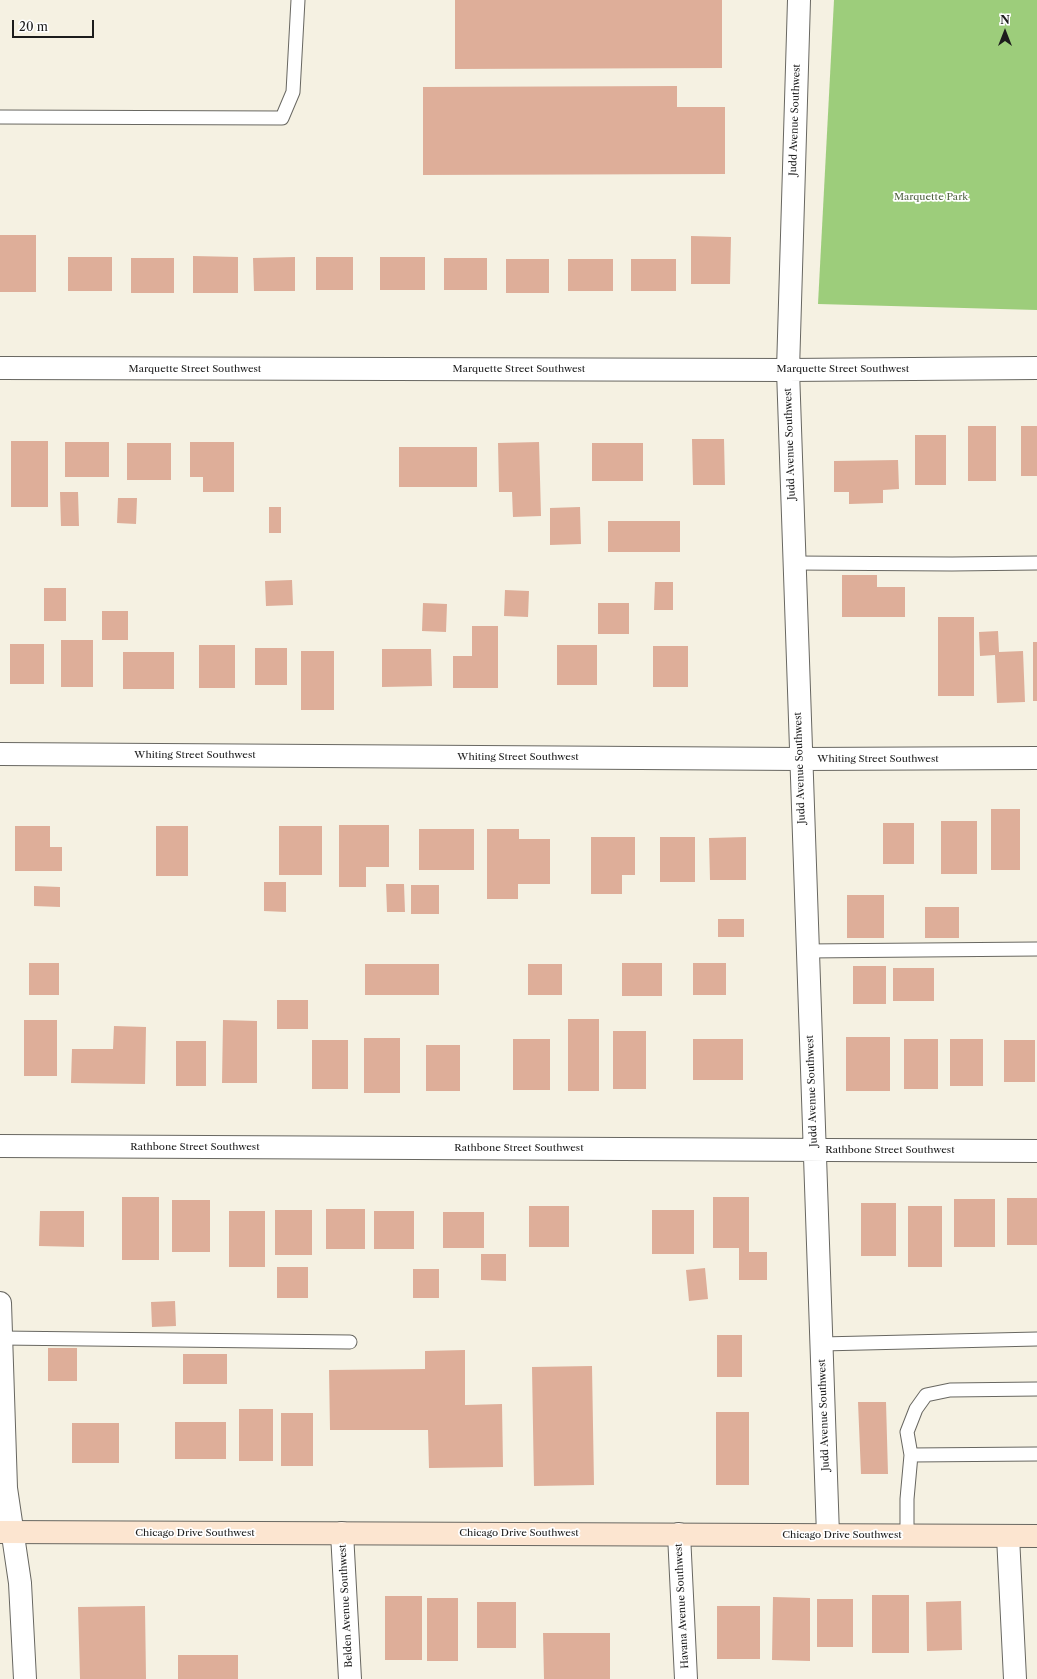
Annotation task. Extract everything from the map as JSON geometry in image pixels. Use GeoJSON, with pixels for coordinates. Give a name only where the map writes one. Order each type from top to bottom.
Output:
{"type":"FeatureCollection","features":[{"type":"Feature","properties":{"kind":"main road","name":"Chicago Drive Southwest"},"geometry":{"type":"LineString","coordinates":[[6,1532],[1037,1536]]}},
{"type":"Feature","properties":{"kind":"street","name":"Judd Avenue Southwest"},"geometry":{"type":"LineString","coordinates":[[799,0],[788,370],[800,759],[828,1535]]}},
{"type":"Feature","properties":{"kind":"street","name":"Marquette Street Southwest"},"geometry":{"type":"LineString","coordinates":[[0,368],[788,370],[1037,368]]}},
{"type":"Feature","properties":{"kind":"street","name":"Whiting Street Southwest"},"geometry":{"type":"LineString","coordinates":[[0,754],[800,759],[1037,758]]}},
{"type":"Feature","properties":{"kind":"street","name":"Rathbone Street Southwest"},"geometry":{"type":"LineString","coordinates":[[0,1146],[1037,1151]]}},
{"type":"Feature","properties":{"kind":"street"},"geometry":{"type":"LineString","coordinates":[[0,1303],[6,1532],[20,1583],[25,1679]]}},
{"type":"Feature","properties":{"kind":"street","name":"Belden Avenue Southwest"},"geometry":{"type":"LineString","coordinates":[[342,1533],[350,1679]]}},
{"type":"Feature","properties":{"kind":"street","name":"Havana Avenue Southwest"},"geometry":{"type":"LineString","coordinates":[[679,1534],[686,1679]]}},
{"type":"Feature","properties":{"kind":"street"},"geometry":{"type":"LineString","coordinates":[[1008,1536],[1015,1679]]}},
{"type":"Feature","properties":{"kind":"lane"},"geometry":{"type":"LineString","coordinates":[[0,117],[282,118],[294,92],[298,0]]}},
{"type":"Feature","properties":{"kind":"lane"},"geometry":{"type":"LineString","coordinates":[[794,563],[1037,563]]}},
{"type":"Feature","properties":{"kind":"lane"},"geometry":{"type":"LineString","coordinates":[[807,951],[1037,949]]}},
{"type":"Feature","properties":{"kind":"lane"},"geometry":{"type":"LineString","coordinates":[[1,1338],[350,1342]]}},
{"type":"Feature","properties":{"kind":"lane"},"geometry":{"type":"LineString","coordinates":[[821,1344],[1037,1339]]}},
{"type":"Feature","properties":{"kind":"lane"},"geometry":{"type":"LineString","coordinates":[[907,1535],[907,1499],[911,1454],[907,1432],[916,1410],[926,1395],[950,1390],[1037,1389]]}},
{"type":"Feature","properties":{"kind":"lane"},"geometry":{"type":"LineString","coordinates":[[911,1454],[1037,1454]]}},
{"type":"Feature","properties":{"kind":"green space","name":"Marquette Park"},"geometry":{"type":"Polygon","coordinates":[[[834,0],[1037,0],[1037,310],[818,304],[834,0]]]}},
{"type":"Feature","properties":{"kind":"building"},"geometry":{"type":"Polygon","coordinates":[[[455,0],[722,0],[722,68],[455,69],[455,0]]]}},
{"type":"Feature","properties":{"kind":"building"},"geometry":{"type":"Polygon","coordinates":[[[677,86],[677,107],[725,107],[725,174],[423,175],[423,87],[677,86]]]}},
{"type":"Feature","properties":{"kind":"building"},"geometry":{"type":"Polygon","coordinates":[[[0,235],[36,235],[36,292],[0,292],[0,235]]]}},
{"type":"Feature","properties":{"kind":"building"},"geometry":{"type":"Polygon","coordinates":[[[691,236],[731,237],[730,284],[691,284],[691,236]]]}},
{"type":"Feature","properties":{"kind":"building"},"geometry":{"type":"Polygon","coordinates":[[[193,256],[238,257],[238,293],[193,293],[193,256]]]}},
{"type":"Feature","properties":{"kind":"building"},"geometry":{"type":"Polygon","coordinates":[[[68,257],[112,257],[112,291],[68,291],[68,257]]]}},
{"type":"Feature","properties":{"kind":"building"},"geometry":{"type":"Polygon","coordinates":[[[295,257],[295,291],[254,291],[253,258],[295,257]]]}},
{"type":"Feature","properties":{"kind":"building"},"geometry":{"type":"Polygon","coordinates":[[[316,257],[353,257],[353,290],[316,290],[316,257]]]}},
{"type":"Feature","properties":{"kind":"building"},"geometry":{"type":"Polygon","coordinates":[[[380,257],[425,257],[425,290],[380,290],[380,257]]]}},
{"type":"Feature","properties":{"kind":"building"},"geometry":{"type":"Polygon","coordinates":[[[131,258],[174,258],[174,293],[131,293],[131,258]]]}},
{"type":"Feature","properties":{"kind":"building"},"geometry":{"type":"Polygon","coordinates":[[[444,258],[487,258],[487,290],[444,290],[444,258]]]}},
{"type":"Feature","properties":{"kind":"building"},"geometry":{"type":"Polygon","coordinates":[[[506,259],[549,259],[549,293],[506,293],[506,259]]]}},
{"type":"Feature","properties":{"kind":"building"},"geometry":{"type":"Polygon","coordinates":[[[568,259],[613,259],[613,291],[568,291],[568,259]]]}},
{"type":"Feature","properties":{"kind":"building"},"geometry":{"type":"Polygon","coordinates":[[[631,259],[676,259],[676,291],[631,291],[631,259]]]}},
{"type":"Feature","properties":{"kind":"building"},"geometry":{"type":"Polygon","coordinates":[[[968,426],[996,426],[996,481],[968,481],[968,426]]]}},
{"type":"Feature","properties":{"kind":"building"},"geometry":{"type":"Polygon","coordinates":[[[1021,426],[1037,426],[1037,476],[1021,476],[1021,426]]]}},
{"type":"Feature","properties":{"kind":"building"},"geometry":{"type":"Polygon","coordinates":[[[915,435],[946,435],[946,485],[915,485],[915,435]]]}},
{"type":"Feature","properties":{"kind":"building"},"geometry":{"type":"Polygon","coordinates":[[[692,439],[724,439],[725,485],[693,485],[692,439]]]}},
{"type":"Feature","properties":{"kind":"building"},"geometry":{"type":"Polygon","coordinates":[[[11,441],[48,441],[48,507],[11,507],[11,441]]]}},
{"type":"Feature","properties":{"kind":"building"},"geometry":{"type":"Polygon","coordinates":[[[65,442],[109,442],[109,477],[65,477],[65,442]]]}},
{"type":"Feature","properties":{"kind":"building"},"geometry":{"type":"Polygon","coordinates":[[[190,442],[234,442],[234,492],[203,492],[203,477],[190,477],[190,442]]]}},
{"type":"Feature","properties":{"kind":"building"},"geometry":{"type":"Polygon","coordinates":[[[539,442],[541,516],[513,517],[512,492],[499,492],[498,443],[539,442]]]}},
{"type":"Feature","properties":{"kind":"building"},"geometry":{"type":"Polygon","coordinates":[[[127,443],[171,443],[171,480],[127,480],[127,443]]]}},
{"type":"Feature","properties":{"kind":"building"},"geometry":{"type":"Polygon","coordinates":[[[592,443],[643,443],[643,481],[592,481],[592,443]]]}},
{"type":"Feature","properties":{"kind":"building"},"geometry":{"type":"Polygon","coordinates":[[[399,447],[477,447],[477,487],[399,487],[399,447]]]}},
{"type":"Feature","properties":{"kind":"building"},"geometry":{"type":"Polygon","coordinates":[[[898,460],[899,489],[883,490],[883,503],[849,504],[849,492],[834,492],[834,461],[898,460]]]}},
{"type":"Feature","properties":{"kind":"building"},"geometry":{"type":"Polygon","coordinates":[[[60,492],[78,492],[79,526],[61,526],[60,492]]]}},
{"type":"Feature","properties":{"kind":"building"},"geometry":{"type":"Polygon","coordinates":[[[118,498],[137,498],[136,524],[117,523],[118,498]]]}},
{"type":"Feature","properties":{"kind":"building"},"geometry":{"type":"Polygon","coordinates":[[[269,507],[281,507],[281,533],[269,533],[269,507]]]}},
{"type":"Feature","properties":{"kind":"building"},"geometry":{"type":"Polygon","coordinates":[[[580,507],[581,544],[550,545],[550,508],[580,507]]]}},
{"type":"Feature","properties":{"kind":"building"},"geometry":{"type":"Polygon","coordinates":[[[608,521],[680,521],[680,552],[608,552],[608,521]]]}},
{"type":"Feature","properties":{"kind":"building"},"geometry":{"type":"Polygon","coordinates":[[[842,575],[877,575],[877,587],[905,587],[905,617],[842,617],[842,575]]]}},
{"type":"Feature","properties":{"kind":"building"},"geometry":{"type":"Polygon","coordinates":[[[292,580],[293,605],[266,606],[265,581],[292,580]]]}},
{"type":"Feature","properties":{"kind":"building"},"geometry":{"type":"Polygon","coordinates":[[[655,582],[673,582],[673,610],[654,610],[655,582]]]}},
{"type":"Feature","properties":{"kind":"building"},"geometry":{"type":"Polygon","coordinates":[[[44,588],[66,588],[66,621],[44,621],[44,588]]]}},
{"type":"Feature","properties":{"kind":"building"},"geometry":{"type":"Polygon","coordinates":[[[505,590],[529,591],[528,617],[504,616],[505,590]]]}},
{"type":"Feature","properties":{"kind":"building"},"geometry":{"type":"Polygon","coordinates":[[[423,603],[447,604],[446,632],[422,631],[423,603]]]}},
{"type":"Feature","properties":{"kind":"building"},"geometry":{"type":"Polygon","coordinates":[[[598,603],[629,603],[629,634],[598,634],[598,603]]]}},
{"type":"Feature","properties":{"kind":"building"},"geometry":{"type":"Polygon","coordinates":[[[102,611],[128,611],[128,640],[102,640],[102,611]]]}},
{"type":"Feature","properties":{"kind":"building"},"geometry":{"type":"Polygon","coordinates":[[[938,617],[974,617],[974,696],[938,696],[938,617]]]}},
{"type":"Feature","properties":{"kind":"building"},"geometry":{"type":"Polygon","coordinates":[[[472,626],[498,626],[498,688],[453,688],[453,656],[472,656],[472,626]]]}},
{"type":"Feature","properties":{"kind":"building"},"geometry":{"type":"Polygon","coordinates":[[[998,631],[999,652],[1023,651],[1025,702],[997,703],[995,655],[980,656],[979,632],[998,631]]]}},
{"type":"Feature","properties":{"kind":"building"},"geometry":{"type":"Polygon","coordinates":[[[61,640],[93,640],[93,687],[61,687],[61,640]]]}},
{"type":"Feature","properties":{"kind":"building"},"geometry":{"type":"Polygon","coordinates":[[[1033,642],[1037,642],[1037,701],[1033,701],[1033,642]]]}},
{"type":"Feature","properties":{"kind":"building"},"geometry":{"type":"Polygon","coordinates":[[[10,644],[44,644],[44,684],[10,684],[10,644]]]}},
{"type":"Feature","properties":{"kind":"building"},"geometry":{"type":"Polygon","coordinates":[[[199,645],[235,645],[235,688],[199,688],[199,645]]]}},
{"type":"Feature","properties":{"kind":"building"},"geometry":{"type":"Polygon","coordinates":[[[557,645],[597,645],[597,685],[557,685],[557,645]]]}},
{"type":"Feature","properties":{"kind":"building"},"geometry":{"type":"Polygon","coordinates":[[[653,646],[688,646],[688,687],[653,687],[653,646]]]}},
{"type":"Feature","properties":{"kind":"building"},"geometry":{"type":"Polygon","coordinates":[[[255,648],[287,648],[287,685],[255,685],[255,648]]]}},
{"type":"Feature","properties":{"kind":"building"},"geometry":{"type":"Polygon","coordinates":[[[382,649],[431,649],[432,686],[382,687],[382,649]]]}},
{"type":"Feature","properties":{"kind":"building"},"geometry":{"type":"Polygon","coordinates":[[[301,651],[334,651],[334,710],[301,710],[301,651]]]}},
{"type":"Feature","properties":{"kind":"building"},"geometry":{"type":"Polygon","coordinates":[[[123,652],[174,652],[174,689],[123,689],[123,652]]]}},
{"type":"Feature","properties":{"kind":"building"},"geometry":{"type":"Polygon","coordinates":[[[991,809],[1020,809],[1020,870],[991,870],[991,809]]]}},
{"type":"Feature","properties":{"kind":"building"},"geometry":{"type":"Polygon","coordinates":[[[941,821],[977,821],[977,874],[941,874],[941,821]]]}},
{"type":"Feature","properties":{"kind":"building"},"geometry":{"type":"Polygon","coordinates":[[[883,823],[914,823],[914,864],[883,864],[883,823]]]}},
{"type":"Feature","properties":{"kind":"building"},"geometry":{"type":"Polygon","coordinates":[[[339,825],[389,825],[389,867],[366,867],[366,887],[339,887],[339,825]]]}},
{"type":"Feature","properties":{"kind":"building"},"geometry":{"type":"Polygon","coordinates":[[[15,826],[50,826],[50,847],[62,847],[62,871],[15,871],[15,826]]]}},
{"type":"Feature","properties":{"kind":"building"},"geometry":{"type":"Polygon","coordinates":[[[156,826],[188,826],[188,876],[156,876],[156,826]]]}},
{"type":"Feature","properties":{"kind":"building"},"geometry":{"type":"Polygon","coordinates":[[[279,826],[322,826],[322,875],[279,875],[279,826]]]}},
{"type":"Feature","properties":{"kind":"building"},"geometry":{"type":"Polygon","coordinates":[[[419,829],[474,829],[474,870],[419,870],[419,829]]]}},
{"type":"Feature","properties":{"kind":"building"},"geometry":{"type":"Polygon","coordinates":[[[487,829],[519,829],[519,839],[550,839],[550,884],[518,884],[518,899],[487,899],[487,829]]]}},
{"type":"Feature","properties":{"kind":"building"},"geometry":{"type":"Polygon","coordinates":[[[591,837],[635,837],[635,875],[622,875],[622,894],[591,894],[591,837]]]}},
{"type":"Feature","properties":{"kind":"building"},"geometry":{"type":"Polygon","coordinates":[[[660,837],[695,837],[695,882],[660,882],[660,837]]]}},
{"type":"Feature","properties":{"kind":"building"},"geometry":{"type":"Polygon","coordinates":[[[746,837],[746,880],[710,880],[709,838],[746,837]]]}},
{"type":"Feature","properties":{"kind":"building"},"geometry":{"type":"Polygon","coordinates":[[[264,882],[286,882],[286,912],[264,911],[264,882]]]}},
{"type":"Feature","properties":{"kind":"building"},"geometry":{"type":"Polygon","coordinates":[[[386,884],[404,884],[405,912],[387,912],[386,884]]]}},
{"type":"Feature","properties":{"kind":"building"},"geometry":{"type":"Polygon","coordinates":[[[411,885],[439,885],[439,914],[411,914],[411,885]]]}},
{"type":"Feature","properties":{"kind":"building"},"geometry":{"type":"Polygon","coordinates":[[[34,886],[60,887],[60,907],[34,906],[34,886]]]}},
{"type":"Feature","properties":{"kind":"building"},"geometry":{"type":"Polygon","coordinates":[[[847,895],[884,895],[884,938],[847,938],[847,895]]]}},
{"type":"Feature","properties":{"kind":"building"},"geometry":{"type":"Polygon","coordinates":[[[925,907],[959,907],[959,938],[925,938],[925,907]]]}},
{"type":"Feature","properties":{"kind":"building"},"geometry":{"type":"Polygon","coordinates":[[[718,919],[744,919],[744,937],[718,937],[718,919]]]}},
{"type":"Feature","properties":{"kind":"building"},"geometry":{"type":"Polygon","coordinates":[[[29,963],[59,963],[59,995],[29,995],[29,963]]]}},
{"type":"Feature","properties":{"kind":"building"},"geometry":{"type":"Polygon","coordinates":[[[622,963],[662,963],[662,996],[622,996],[622,963]]]}},
{"type":"Feature","properties":{"kind":"building"},"geometry":{"type":"Polygon","coordinates":[[[693,963],[726,963],[726,995],[693,995],[693,963]]]}},
{"type":"Feature","properties":{"kind":"building"},"geometry":{"type":"Polygon","coordinates":[[[365,964],[439,964],[439,995],[365,995],[365,964]]]}},
{"type":"Feature","properties":{"kind":"building"},"geometry":{"type":"Polygon","coordinates":[[[528,964],[562,964],[562,995],[528,995],[528,964]]]}},
{"type":"Feature","properties":{"kind":"building"},"geometry":{"type":"Polygon","coordinates":[[[853,966],[886,966],[886,1004],[853,1004],[853,966]]]}},
{"type":"Feature","properties":{"kind":"building"},"geometry":{"type":"Polygon","coordinates":[[[893,968],[934,968],[934,1001],[893,1001],[893,968]]]}},
{"type":"Feature","properties":{"kind":"building"},"geometry":{"type":"Polygon","coordinates":[[[277,1000],[308,1000],[308,1029],[277,1029],[277,1000]]]}},
{"type":"Feature","properties":{"kind":"building"},"geometry":{"type":"Polygon","coordinates":[[[568,1019],[599,1019],[599,1091],[568,1091],[568,1019]]]}},
{"type":"Feature","properties":{"kind":"building"},"geometry":{"type":"Polygon","coordinates":[[[24,1020],[57,1020],[57,1076],[24,1076],[24,1020]]]}},
{"type":"Feature","properties":{"kind":"building"},"geometry":{"type":"Polygon","coordinates":[[[223,1020],[257,1021],[257,1083],[222,1083],[223,1020]]]}},
{"type":"Feature","properties":{"kind":"building"},"geometry":{"type":"Polygon","coordinates":[[[114,1026],[146,1027],[145,1084],[71,1083],[72,1049],[113,1049],[114,1026]]]}},
{"type":"Feature","properties":{"kind":"building"},"geometry":{"type":"Polygon","coordinates":[[[613,1031],[646,1031],[646,1089],[613,1089],[613,1031]]]}},
{"type":"Feature","properties":{"kind":"building"},"geometry":{"type":"Polygon","coordinates":[[[846,1037],[890,1037],[890,1091],[846,1091],[846,1037]]]}},
{"type":"Feature","properties":{"kind":"building"},"geometry":{"type":"Polygon","coordinates":[[[364,1038],[400,1038],[400,1093],[364,1093],[364,1038]]]}},
{"type":"Feature","properties":{"kind":"building"},"geometry":{"type":"Polygon","coordinates":[[[513,1039],[550,1039],[550,1090],[513,1090],[513,1039]]]}},
{"type":"Feature","properties":{"kind":"building"},"geometry":{"type":"Polygon","coordinates":[[[693,1039],[743,1039],[743,1080],[693,1080],[693,1039]]]}},
{"type":"Feature","properties":{"kind":"building"},"geometry":{"type":"Polygon","coordinates":[[[904,1039],[938,1039],[938,1089],[904,1089],[904,1039]]]}},
{"type":"Feature","properties":{"kind":"building"},"geometry":{"type":"Polygon","coordinates":[[[950,1039],[983,1039],[983,1086],[950,1086],[950,1039]]]}},
{"type":"Feature","properties":{"kind":"building"},"geometry":{"type":"Polygon","coordinates":[[[312,1040],[348,1040],[348,1089],[312,1089],[312,1040]]]}},
{"type":"Feature","properties":{"kind":"building"},"geometry":{"type":"Polygon","coordinates":[[[1004,1040],[1035,1040],[1035,1082],[1004,1082],[1004,1040]]]}},
{"type":"Feature","properties":{"kind":"building"},"geometry":{"type":"Polygon","coordinates":[[[176,1041],[206,1041],[206,1086],[176,1086],[176,1041]]]}},
{"type":"Feature","properties":{"kind":"building"},"geometry":{"type":"Polygon","coordinates":[[[426,1045],[460,1045],[460,1091],[426,1091],[426,1045]]]}},
{"type":"Feature","properties":{"kind":"building"},"geometry":{"type":"Polygon","coordinates":[[[122,1197],[159,1197],[159,1260],[122,1260],[122,1197]]]}},
{"type":"Feature","properties":{"kind":"building"},"geometry":{"type":"Polygon","coordinates":[[[713,1197],[749,1197],[749,1252],[767,1252],[767,1280],[739,1280],[739,1248],[713,1248],[713,1197]]]}},
{"type":"Feature","properties":{"kind":"building"},"geometry":{"type":"Polygon","coordinates":[[[1007,1198],[1037,1198],[1037,1245],[1007,1245],[1007,1198]]]}},
{"type":"Feature","properties":{"kind":"building"},"geometry":{"type":"Polygon","coordinates":[[[954,1199],[995,1199],[995,1247],[954,1247],[954,1199]]]}},
{"type":"Feature","properties":{"kind":"building"},"geometry":{"type":"Polygon","coordinates":[[[172,1200],[210,1200],[210,1252],[172,1252],[172,1200]]]}},
{"type":"Feature","properties":{"kind":"building"},"geometry":{"type":"Polygon","coordinates":[[[861,1203],[896,1203],[896,1256],[861,1256],[861,1203]]]}},
{"type":"Feature","properties":{"kind":"building"},"geometry":{"type":"Polygon","coordinates":[[[529,1206],[569,1206],[569,1247],[529,1247],[529,1206]]]}},
{"type":"Feature","properties":{"kind":"building"},"geometry":{"type":"Polygon","coordinates":[[[908,1206],[942,1206],[942,1267],[908,1267],[908,1206]]]}},
{"type":"Feature","properties":{"kind":"building"},"geometry":{"type":"Polygon","coordinates":[[[326,1209],[365,1209],[365,1249],[326,1249],[326,1209]]]}},
{"type":"Feature","properties":{"kind":"building"},"geometry":{"type":"Polygon","coordinates":[[[275,1210],[312,1210],[312,1255],[275,1255],[275,1210]]]}},
{"type":"Feature","properties":{"kind":"building"},"geometry":{"type":"Polygon","coordinates":[[[652,1210],[694,1210],[694,1254],[652,1254],[652,1210]]]}},
{"type":"Feature","properties":{"kind":"building"},"geometry":{"type":"Polygon","coordinates":[[[40,1211],[84,1211],[84,1247],[39,1246],[40,1211]]]}},
{"type":"Feature","properties":{"kind":"building"},"geometry":{"type":"Polygon","coordinates":[[[229,1211],[265,1211],[265,1267],[229,1267],[229,1211]]]}},
{"type":"Feature","properties":{"kind":"building"},"geometry":{"type":"Polygon","coordinates":[[[374,1211],[414,1211],[414,1249],[374,1249],[374,1211]]]}},
{"type":"Feature","properties":{"kind":"building"},"geometry":{"type":"Polygon","coordinates":[[[443,1212],[484,1212],[484,1248],[443,1248],[443,1212]]]}},
{"type":"Feature","properties":{"kind":"building"},"geometry":{"type":"Polygon","coordinates":[[[481,1254],[506,1254],[506,1281],[481,1280],[481,1254]]]}},
{"type":"Feature","properties":{"kind":"building"},"geometry":{"type":"Polygon","coordinates":[[[277,1267],[308,1267],[308,1298],[277,1298],[277,1267]]]}},
{"type":"Feature","properties":{"kind":"building"},"geometry":{"type":"Polygon","coordinates":[[[705,1268],[708,1299],[689,1301],[686,1270],[705,1268]]]}},
{"type":"Feature","properties":{"kind":"building"},"geometry":{"type":"Polygon","coordinates":[[[413,1269],[439,1269],[439,1298],[413,1298],[413,1269]]]}},
{"type":"Feature","properties":{"kind":"building"},"geometry":{"type":"Polygon","coordinates":[[[175,1301],[176,1326],[152,1327],[151,1302],[175,1301]]]}},
{"type":"Feature","properties":{"kind":"building"},"geometry":{"type":"Polygon","coordinates":[[[717,1335],[742,1335],[742,1377],[717,1377],[717,1335]]]}},
{"type":"Feature","properties":{"kind":"building"},"geometry":{"type":"Polygon","coordinates":[[[48,1348],[77,1348],[77,1381],[48,1381],[48,1348]]]}},
{"type":"Feature","properties":{"kind":"building"},"geometry":{"type":"Polygon","coordinates":[[[465,1350],[465,1405],[502,1404],[503,1467],[429,1468],[428,1430],[330,1430],[329,1370],[425,1369],[425,1351],[465,1350]]]}},
{"type":"Feature","properties":{"kind":"building"},"geometry":{"type":"Polygon","coordinates":[[[183,1354],[227,1354],[227,1384],[183,1384],[183,1354]]]}},
{"type":"Feature","properties":{"kind":"building"},"geometry":{"type":"Polygon","coordinates":[[[592,1366],[594,1485],[534,1486],[532,1367],[592,1366]]]}},
{"type":"Feature","properties":{"kind":"building"},"geometry":{"type":"Polygon","coordinates":[[[858,1402],[886,1402],[888,1474],[861,1474],[858,1402]]]}},
{"type":"Feature","properties":{"kind":"building"},"geometry":{"type":"Polygon","coordinates":[[[239,1409],[273,1409],[273,1461],[239,1461],[239,1409]]]}},
{"type":"Feature","properties":{"kind":"building"},"geometry":{"type":"Polygon","coordinates":[[[716,1412],[749,1412],[749,1485],[716,1485],[716,1412]]]}},
{"type":"Feature","properties":{"kind":"building"},"geometry":{"type":"Polygon","coordinates":[[[281,1413],[313,1413],[313,1466],[281,1466],[281,1413]]]}},
{"type":"Feature","properties":{"kind":"building"},"geometry":{"type":"Polygon","coordinates":[[[175,1422],[226,1422],[226,1459],[175,1459],[175,1422]]]}},
{"type":"Feature","properties":{"kind":"building"},"geometry":{"type":"Polygon","coordinates":[[[72,1423],[119,1423],[119,1463],[72,1463],[72,1423]]]}},
{"type":"Feature","properties":{"kind":"building"},"geometry":{"type":"Polygon","coordinates":[[[872,1595],[909,1595],[909,1653],[872,1653],[872,1595]]]}},
{"type":"Feature","properties":{"kind":"building"},"geometry":{"type":"Polygon","coordinates":[[[385,1596],[422,1596],[422,1660],[385,1660],[385,1596]]]}},
{"type":"Feature","properties":{"kind":"building"},"geometry":{"type":"Polygon","coordinates":[[[773,1597],[810,1598],[810,1661],[772,1660],[773,1597]]]}},
{"type":"Feature","properties":{"kind":"building"},"geometry":{"type":"Polygon","coordinates":[[[427,1598],[458,1598],[458,1661],[427,1661],[427,1598]]]}},
{"type":"Feature","properties":{"kind":"building"},"geometry":{"type":"Polygon","coordinates":[[[817,1599],[853,1599],[853,1647],[817,1647],[817,1599]]]}},
{"type":"Feature","properties":{"kind":"building"},"geometry":{"type":"Polygon","coordinates":[[[961,1601],[962,1650],[927,1651],[926,1602],[961,1601]]]}},
{"type":"Feature","properties":{"kind":"building"},"geometry":{"type":"Polygon","coordinates":[[[477,1602],[516,1602],[516,1648],[477,1648],[477,1602]]]}},
{"type":"Feature","properties":{"kind":"building"},"geometry":{"type":"Polygon","coordinates":[[[145,1606],[146,1679],[80,1679],[78,1607],[145,1606]]]}},
{"type":"Feature","properties":{"kind":"building"},"geometry":{"type":"Polygon","coordinates":[[[717,1606],[760,1606],[760,1659],[717,1659],[717,1606]]]}},
{"type":"Feature","properties":{"kind":"building"},"geometry":{"type":"Polygon","coordinates":[[[543,1633],[610,1633],[610,1679],[544,1679],[543,1633]]]}},
{"type":"Feature","properties":{"kind":"building"},"geometry":{"type":"Polygon","coordinates":[[[178,1655],[238,1655],[238,1679],[178,1679],[178,1655]]]}}]}
